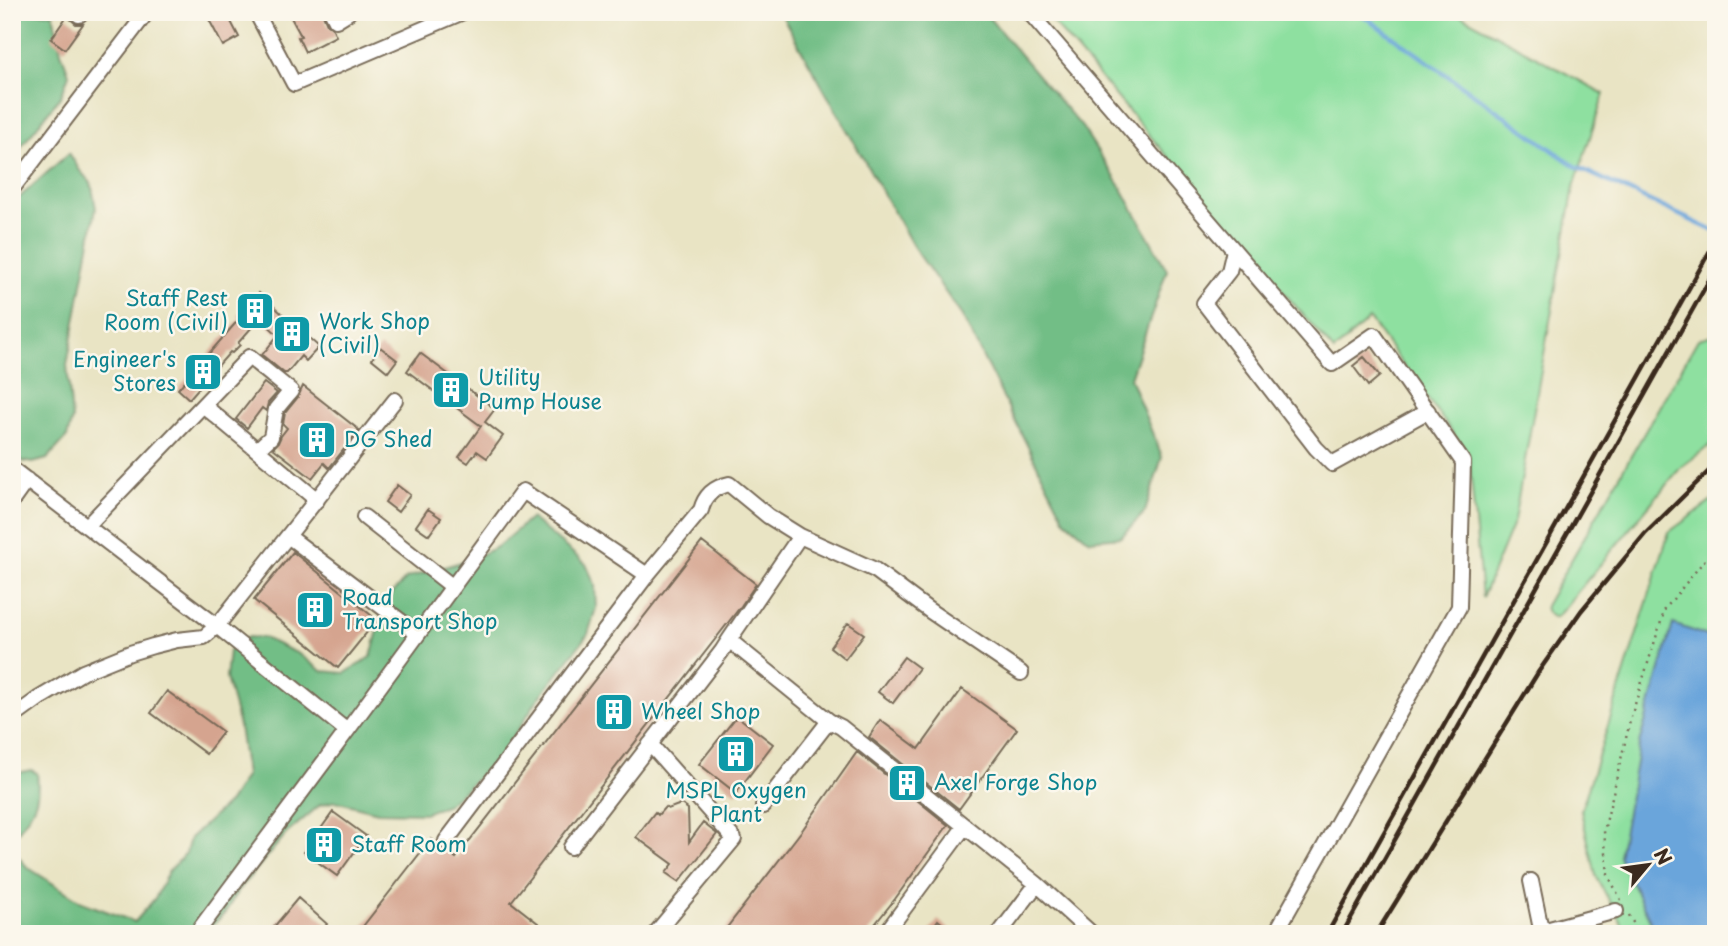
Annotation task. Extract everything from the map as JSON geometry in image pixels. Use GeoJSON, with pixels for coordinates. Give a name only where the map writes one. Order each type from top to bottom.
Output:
{"type":"FeatureCollection","features":[{"type":"Feature","properties":{"kind":"street"},"geometry":{"type":"LineString","coordinates":[[76,12],[79,15],[82,12]]}},
{"type":"Feature","properties":{"kind":"street"},"geometry":{"type":"LineString","coordinates":[[12,189],[147,12]]}},
{"type":"Feature","properties":{"kind":"street"},"geometry":{"type":"LineString","coordinates":[[256,12],[295,84],[463,12]]}},
{"type":"Feature","properties":{"kind":"street"},"geometry":{"type":"LineString","coordinates":[[332,12],[336,20],[349,12]]}},
{"type":"Feature","properties":{"kind":"street"},"geometry":{"type":"LineString","coordinates":[[1029,12],[1332,364],[1374,335],[1464,463],[1459,607],[1275,934]]}},
{"type":"Feature","properties":{"kind":"street"},"geometry":{"type":"LineString","coordinates":[[1234,250],[1230,271],[1204,303],[1316,448],[1332,464],[1428,411]]}},
{"type":"Feature","properties":{"kind":"street"},"geometry":{"type":"LineString","coordinates":[[87,526],[249,357],[291,391],[276,409],[271,437],[257,450]]}},
{"type":"Feature","properties":{"kind":"street"},"geometry":{"type":"LineString","coordinates":[[12,721],[38,699],[83,672],[153,646],[177,640],[204,638],[217,626],[395,400]]}},
{"type":"Feature","properties":{"kind":"street"},"geometry":{"type":"LineString","coordinates":[[203,405],[317,500]]}},
{"type":"Feature","properties":{"kind":"street"},"geometry":{"type":"LineString","coordinates":[[12,469],[217,626],[347,731]]}},
{"type":"Feature","properties":{"kind":"street"},"geometry":{"type":"LineString","coordinates":[[12,501],[27,480]]}},
{"type":"Feature","properties":{"kind":"street"},"geometry":{"type":"LineString","coordinates":[[446,841],[647,575],[701,510],[709,494],[724,485],[729,484],[768,516],[800,536],[875,570],[929,611],[1021,673]]}},
{"type":"Feature","properties":{"kind":"street"},"geometry":{"type":"LineString","coordinates":[[196,934],[523,491],[647,575]]}},
{"type":"Feature","properties":{"kind":"street"},"geometry":{"type":"LineString","coordinates":[[364,517],[453,587]]}},
{"type":"Feature","properties":{"kind":"street"},"geometry":{"type":"LineString","coordinates":[[288,536],[418,634]]}},
{"type":"Feature","properties":{"kind":"street"},"geometry":{"type":"LineString","coordinates":[[571,847],[722,651],[800,536]]}},
{"type":"Feature","properties":{"kind":"street"},"geometry":{"type":"LineString","coordinates":[[729,640],[1037,884],[1091,934]]}},
{"type":"Feature","properties":{"kind":"street"},"geometry":{"type":"LineString","coordinates":[[763,806],[829,721]]}},
{"type":"Feature","properties":{"kind":"street"},"geometry":{"type":"LineString","coordinates":[[650,744],[734,839],[655,934]]}},
{"type":"Feature","properties":{"kind":"street"},"geometry":{"type":"LineString","coordinates":[[885,934],[965,826]]}},
{"type":"Feature","properties":{"kind":"street"},"geometry":{"type":"LineString","coordinates":[[1531,881],[1542,932],[1616,911]]}},
{"type":"Feature","properties":{"kind":"street"},"geometry":{"type":"LineString","coordinates":[[999,934],[1037,884]]}},
{"type":"Feature","properties":{"kind":"path"},"geometry":{"type":"LineString","coordinates":[[1639,934],[1608,875],[1604,831],[1631,717],[1665,610],[1716,546]]}},
{"type":"Feature","properties":{"kind":"green space"},"geometry":{"type":"Polygon","coordinates":[[[12,12],[53,13],[61,52],[69,74],[61,96],[12,158],[12,12]]]}},
{"type":"Feature","properties":{"kind":"green space"},"geometry":{"type":"Polygon","coordinates":[[[780,12],[984,12],[1082,127],[1121,187],[1167,270],[1130,378],[1162,457],[1145,512],[1121,537],[1089,540],[1065,520],[962,316],[913,246],[780,12]]]}},
{"type":"Feature","properties":{"kind":"green space"},"geometry":{"type":"Polygon","coordinates":[[[1044,12],[1455,12],[1604,94],[1574,187],[1514,521],[1482,598],[1469,455],[1369,319],[1334,351],[1044,12]]]}},
{"type":"Feature","properties":{"kind":"green space"},"geometry":{"type":"Polygon","coordinates":[[[69,153],[91,183],[96,208],[67,365],[72,419],[67,437],[47,459],[33,463],[12,456],[12,204],[69,153]]]}},
{"type":"Feature","properties":{"kind":"green space"},"geometry":{"type":"Polygon","coordinates":[[[1716,334],[1716,441],[1681,467],[1560,613],[1552,617],[1545,606],[1698,339],[1716,334]]]}},
{"type":"Feature","properties":{"kind":"green space"},"geometry":{"type":"Polygon","coordinates":[[[1716,498],[1716,639],[1673,625],[1619,856],[1657,934],[1627,934],[1596,876],[1581,811],[1669,532],[1716,498]]]}},
{"type":"Feature","properties":{"kind":"green space"},"geometry":{"type":"Polygon","coordinates":[[[531,518],[586,564],[595,585],[596,608],[588,634],[536,702],[499,759],[448,804],[425,813],[378,812],[335,801],[320,805],[286,834],[237,892],[225,913],[205,934],[21,934],[12,918],[12,776],[14,774],[31,770],[37,773],[38,784],[33,809],[13,839],[16,854],[27,867],[82,902],[135,922],[156,897],[168,872],[186,853],[190,838],[229,802],[246,775],[239,726],[226,678],[229,651],[248,637],[264,638],[299,654],[322,671],[345,673],[371,657],[386,600],[407,578],[468,560],[497,547],[531,518]]]}},
{"type":"Feature","properties":{"kind":"water"},"geometry":{"type":"Polygon","coordinates":[[[1673,624],[1716,639],[1716,934],[1657,934],[1619,857],[1640,740],[1673,624]]]}},
{"type":"Feature","properties":{"kind":"building"},"geometry":{"type":"Polygon","coordinates":[[[205,12],[226,12],[239,37],[223,46],[205,12]]]}},
{"type":"Feature","properties":{"kind":"building"},"geometry":{"type":"Polygon","coordinates":[[[288,12],[322,12],[336,36],[305,52],[298,37],[301,36],[288,12]]]}},
{"type":"Feature","properties":{"kind":"building"},"geometry":{"type":"Polygon","coordinates":[[[67,16],[76,24],[83,24],[65,49],[51,39],[67,16]]]}},
{"type":"Feature","properties":{"kind":"building"},"geometry":{"type":"Polygon","coordinates":[[[259,293],[319,347],[306,361],[301,356],[287,373],[284,373],[262,355],[278,335],[260,318],[238,343],[240,345],[230,352],[189,399],[178,389],[259,293]]]}},
{"type":"Feature","properties":{"kind":"building"},"geometry":{"type":"Polygon","coordinates":[[[380,347],[397,360],[388,372],[372,359],[380,347]]]}},
{"type":"Feature","properties":{"kind":"building","name":"Utility Pump House"},"geometry":{"type":"Polygon","coordinates":[[[420,353],[495,409],[485,422],[503,436],[487,458],[477,451],[468,463],[459,457],[481,426],[407,371],[420,353]]]}},
{"type":"Feature","properties":{"kind":"building"},"geometry":{"type":"Polygon","coordinates":[[[1364,357],[1380,376],[1368,386],[1353,366],[1364,357]]]}},
{"type":"Feature","properties":{"kind":"building"},"geometry":{"type":"Polygon","coordinates":[[[264,383],[277,393],[268,403],[266,411],[262,408],[247,428],[236,419],[264,383]]]}},
{"type":"Feature","properties":{"kind":"building","name":"DG Shed"},"geometry":{"type":"Polygon","coordinates":[[[303,386],[359,430],[329,468],[324,463],[312,478],[273,448],[287,428],[283,424],[285,413],[303,386]]]}},
{"type":"Feature","properties":{"kind":"building"},"geometry":{"type":"Polygon","coordinates":[[[397,485],[410,495],[398,512],[385,502],[397,485]]]}},
{"type":"Feature","properties":{"kind":"building"},"geometry":{"type":"Polygon","coordinates":[[[428,509],[441,518],[429,535],[416,526],[428,509]]]}},
{"type":"Feature","properties":{"kind":"building","name":"Wheel Shop"},"geometry":{"type":"Polygon","coordinates":[[[702,542],[756,584],[511,902],[552,934],[357,934],[431,839],[456,858],[702,542]]]}},
{"type":"Feature","properties":{"kind":"building","name":"Road Transport Shop"},"geometry":{"type":"Polygon","coordinates":[[[293,552],[377,620],[338,668],[254,600],[293,552]]]}},
{"type":"Feature","properties":{"kind":"building"},"geometry":{"type":"Polygon","coordinates":[[[848,623],[864,634],[845,659],[830,647],[848,623]]]}},
{"type":"Feature","properties":{"kind":"building"},"geometry":{"type":"Polygon","coordinates":[[[904,657],[919,668],[893,703],[878,692],[904,657]]]}},
{"type":"Feature","properties":{"kind":"building"},"geometry":{"type":"Polygon","coordinates":[[[962,689],[1017,729],[959,809],[869,737],[880,720],[919,749],[962,689]]]}},
{"type":"Feature","properties":{"kind":"building"},"geometry":{"type":"Polygon","coordinates":[[[167,691],[223,732],[206,754],[151,713],[167,691]]]}},
{"type":"Feature","properties":{"kind":"building","name":"MSPL Oxygen Plant"},"geometry":{"type":"Polygon","coordinates":[[[737,716],[773,744],[736,793],[699,764],[737,716]]]}},
{"type":"Feature","properties":{"kind":"building"},"geometry":{"type":"Polygon","coordinates":[[[857,752],[948,825],[895,899],[867,934],[722,934],[803,829],[857,752]]]}},
{"type":"Feature","properties":{"kind":"building"},"geometry":{"type":"Polygon","coordinates":[[[681,804],[688,809],[689,842],[703,823],[717,834],[679,882],[666,873],[673,864],[636,837],[655,812],[658,815],[665,807],[668,809],[681,804]]]}},
{"type":"Feature","properties":{"kind":"building","name":"Staff Room"},"geometry":{"type":"Polygon","coordinates":[[[333,812],[366,836],[337,876],[304,852],[333,812]]]}},
{"type":"Feature","properties":{"kind":"building"},"geometry":{"type":"Polygon","coordinates":[[[298,898],[327,924],[319,934],[268,934],[298,898]]]}},
{"type":"Feature","properties":{"kind":"building"},"geometry":{"type":"Polygon","coordinates":[[[938,920],[955,934],[928,934],[938,920]]]}},
{"type":"Feature","properties":{"kind":"waterway"},"geometry":{"type":"LineString","coordinates":[[1358,12],[1575,166],[1716,232]]}},
{"type":"Feature","properties":{"kind":"railway"},"geometry":{"type":"LineString","coordinates":[[1327,934],[1716,240]]}},
{"type":"Feature","properties":{"kind":"railway"},"geometry":{"type":"LineString","coordinates":[[1342,934],[1716,268]]}},
{"type":"Feature","properties":{"kind":"railway"},"geometry":{"type":"LineString","coordinates":[[1376,934],[1539,671],[1581,611],[1645,534],[1716,464]]}},
{"type":"Feature","properties":{"kind":"place","name":"Staff Rest Room (Civil)"},"geometry":{"type":"Point","coordinates":[255,311]}},
{"type":"Feature","properties":{"kind":"place","name":"Work Shop (Civil)"},"geometry":{"type":"Point","coordinates":[292,334]}},
{"type":"Feature","properties":{"kind":"place","name":"Engineer's Stores"},"geometry":{"type":"Point","coordinates":[203,372]}},
{"type":"Feature","properties":{"kind":"place","name":"Utility Pump House"},"geometry":{"type":"Point","coordinates":[451,390]}},
{"type":"Feature","properties":{"kind":"place","name":"DG Shed"},"geometry":{"type":"Point","coordinates":[317,440]}},
{"type":"Feature","properties":{"kind":"place","name":"Road Transport Shop"},"geometry":{"type":"Point","coordinates":[315,610]}},
{"type":"Feature","properties":{"kind":"place","name":"Wheel Shop"},"geometry":{"type":"Point","coordinates":[614,712]}},
{"type":"Feature","properties":{"kind":"place","name":"MSPL Oxygen Plant"},"geometry":{"type":"Point","coordinates":[736,754]}},
{"type":"Feature","properties":{"kind":"place","name":"Axel Forge Shop"},"geometry":{"type":"Point","coordinates":[907,783]}},
{"type":"Feature","properties":{"kind":"place","name":"Staff Room"},"geometry":{"type":"Point","coordinates":[324,845]}}]}
